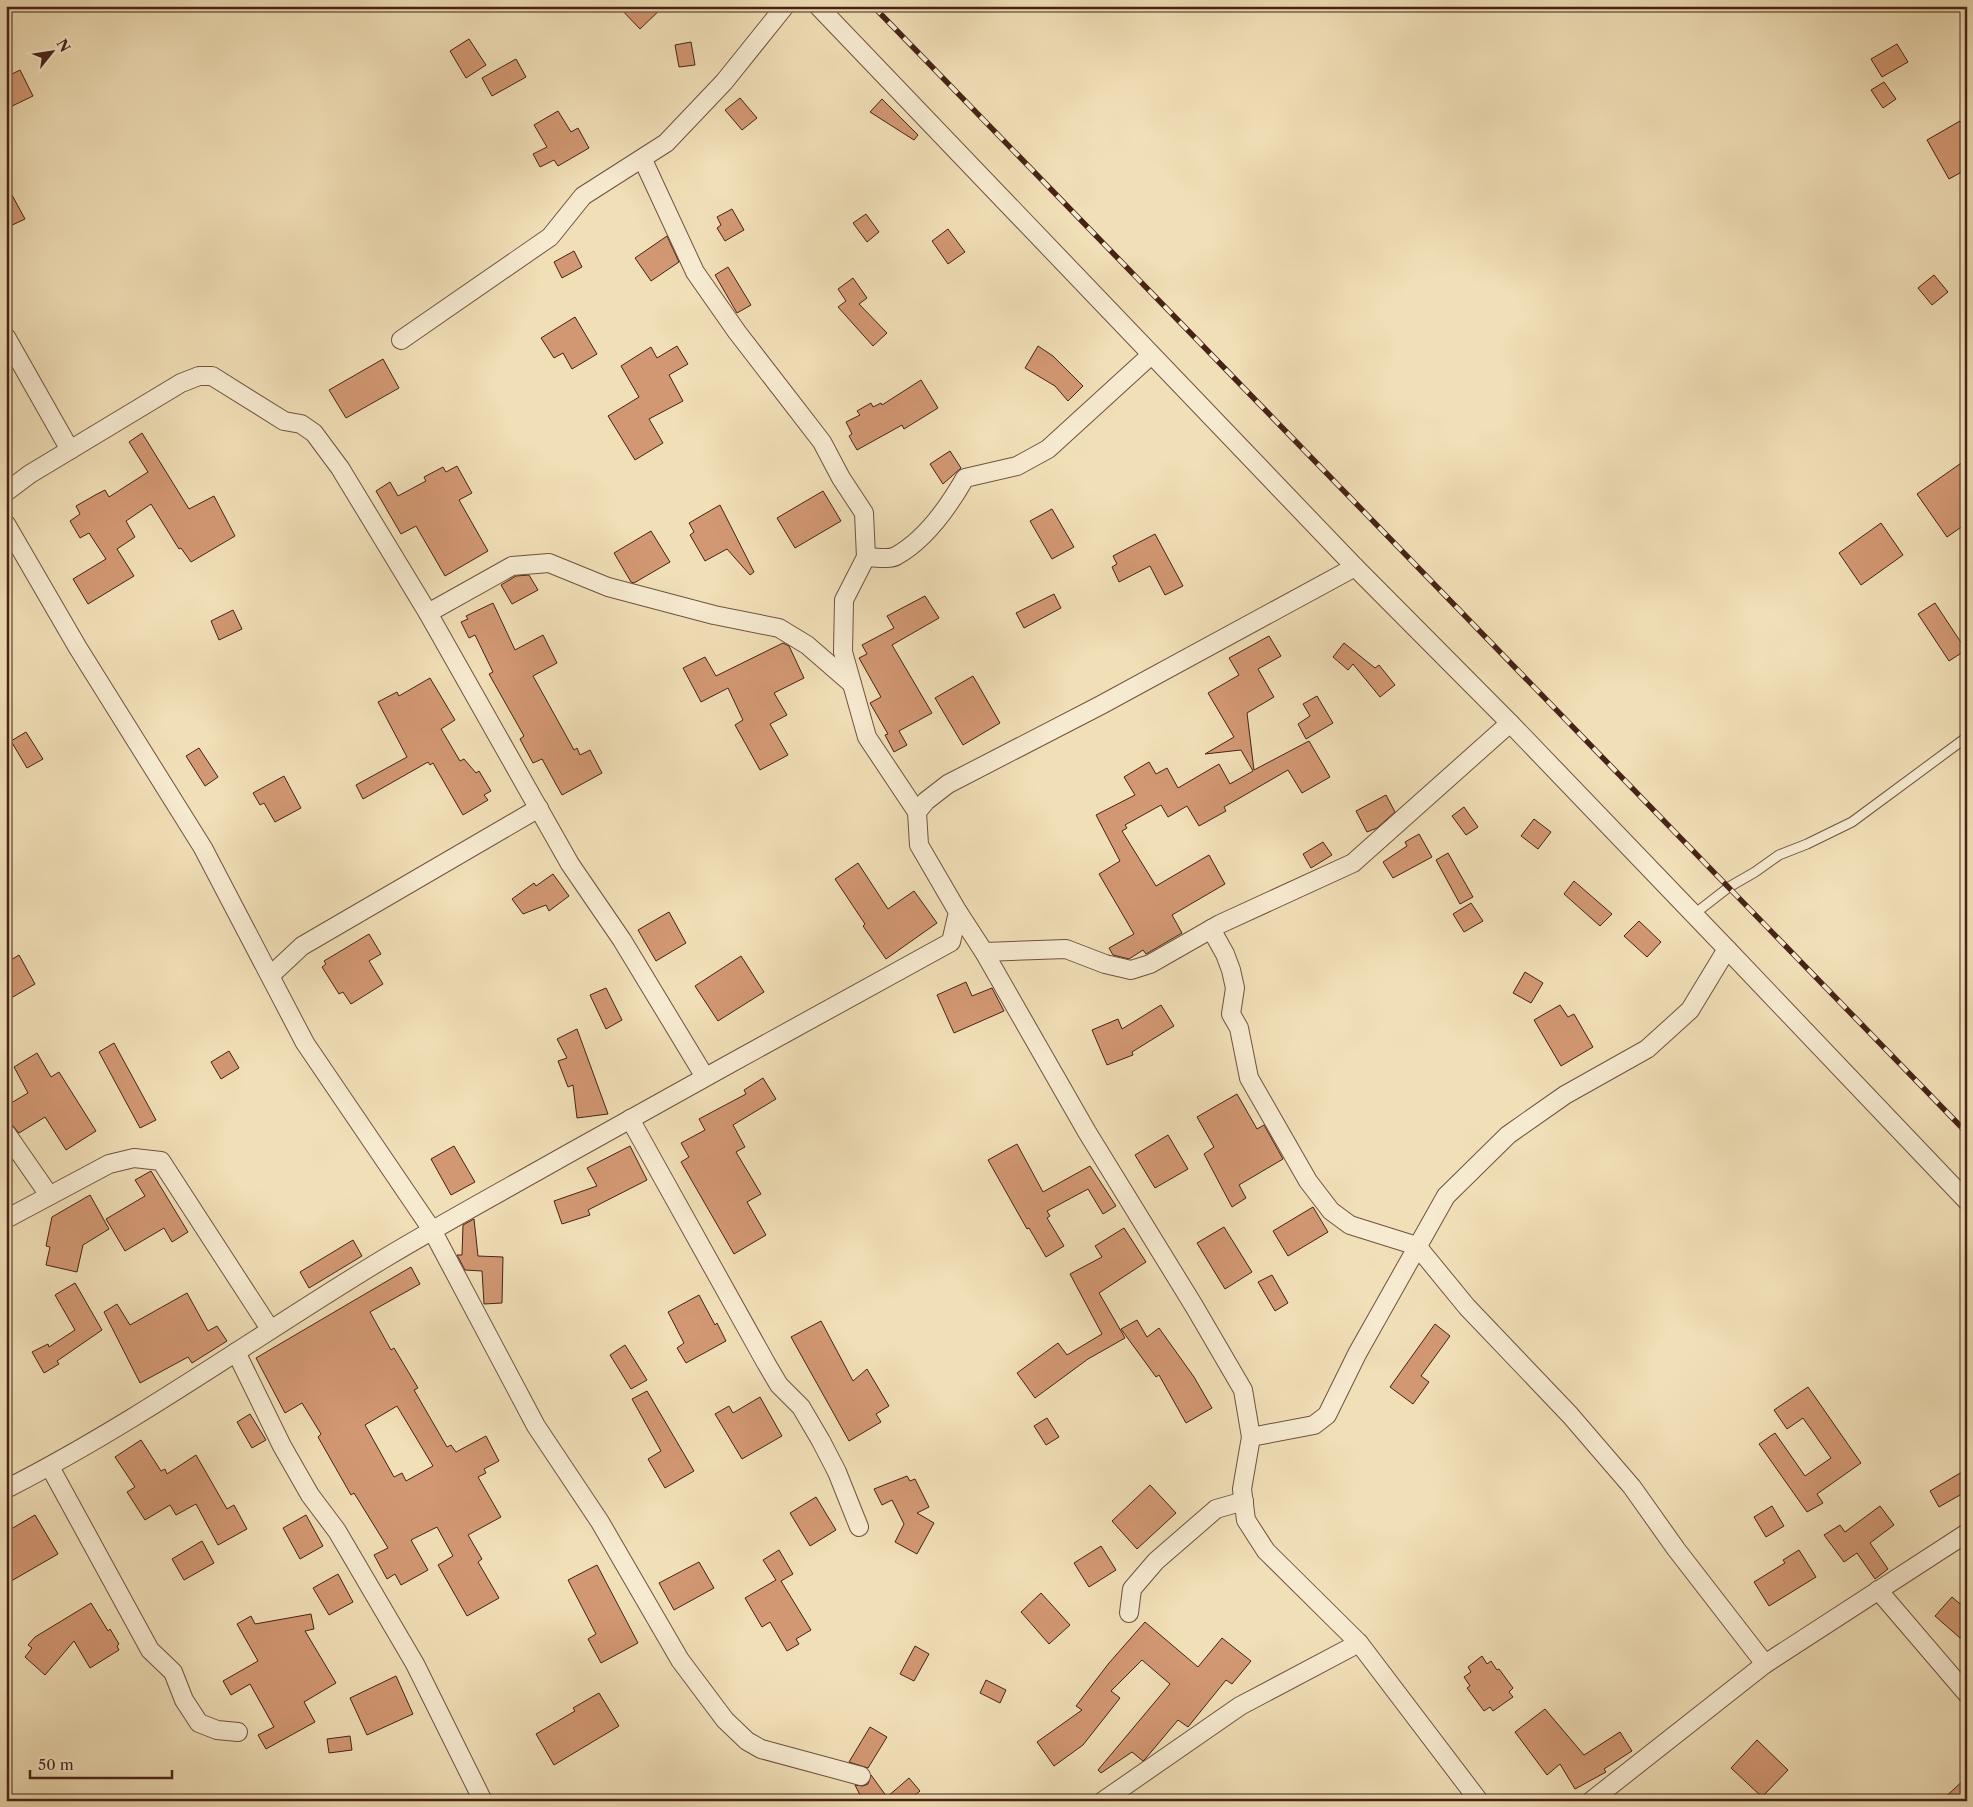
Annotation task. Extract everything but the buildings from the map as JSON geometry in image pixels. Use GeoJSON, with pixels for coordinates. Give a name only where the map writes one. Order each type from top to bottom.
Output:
{"type":"FeatureCollection","features":[{"type":"Feature","properties":{"kind":"street"},"geometry":{"type":"LineString","coordinates":[[401,340],[550,237],[583,196],[643,160],[666,143],[724,82],[785,6]]}},
{"type":"Feature","properties":{"kind":"street"},"geometry":{"type":"LineString","coordinates":[[818,6],[1355,567],[1510,723],[1693,915],[1727,948],[1967,1201]]}},
{"type":"Feature","properties":{"kind":"street"},"geometry":{"type":"LineString","coordinates":[[643,160],[695,272],[737,332],[822,442],[841,478],[864,513],[866,557],[844,600],[843,652],[867,737],[917,812],[919,845],[984,952],[1087,1132],[1194,1306],[1243,1390],[1251,1437],[1242,1489],[1246,1520],[1266,1550],[1359,1643],[1480,1801]]}},
{"type":"Feature","properties":{"kind":"street"},"geometry":{"type":"LineString","coordinates":[[6,337],[70,450]]}},
{"type":"Feature","properties":{"kind":"street"},"geometry":{"type":"LineString","coordinates":[[866,557],[895,557],[928,530],[949,505],[965,478],[1017,466],[1048,449],[1151,355]]}},
{"type":"Feature","properties":{"kind":"street"},"geometry":{"type":"LineString","coordinates":[[6,492],[30,474],[181,383],[199,376],[212,376],[284,421],[301,424],[314,434],[340,468],[428,613],[570,864],[622,940],[705,1077]]}},
{"type":"Feature","properties":{"kind":"street"},"geometry":{"type":"LineString","coordinates":[[6,524],[78,648],[203,848],[305,1043],[432,1230],[536,1426],[600,1522],[680,1660],[725,1720],[747,1741],[761,1749],[861,1776]]}},
{"type":"Feature","properties":{"kind":"street"},"geometry":{"type":"LineString","coordinates":[[428,613],[512,566],[548,563],[608,588],[714,615],[780,628],[807,645],[852,684]]}},
{"type":"Feature","properties":{"kind":"street"},"geometry":{"type":"LineString","coordinates":[[917,812],[926,800],[948,784],[1102,706],[1355,567]]}},
{"type":"Feature","properties":{"kind":"street"},"geometry":{"type":"LineString","coordinates":[[984,952],[1066,948],[1105,964],[1131,970],[1150,964],[1211,929],[1284,892],[1353,863],[1510,723]]}},
{"type":"Feature","properties":{"kind":"street"},"geometry":{"type":"LineString","coordinates":[[271,975],[302,946],[539,808]]}},
{"type":"Feature","properties":{"kind":"street"},"geometry":{"type":"LineString","coordinates":[[6,1489],[50,1467],[432,1230],[951,942],[958,912]]}},
{"type":"Feature","properties":{"kind":"street"},"geometry":{"type":"LineString","coordinates":[[1211,929],[1225,954],[1231,970],[1235,988],[1231,1014],[1239,1028],[1249,1078],[1308,1181],[1331,1211],[1350,1226],[1417,1246],[1468,1306],[1570,1415],[1632,1487],[1676,1549],[1765,1664]]}},
{"type":"Feature","properties":{"kind":"street"},"geometry":{"type":"LineString","coordinates":[[1251,1437],[1314,1425],[1327,1415],[1357,1354],[1446,1196],[1508,1135],[1565,1095],[1646,1049],[1690,1010],[1727,948]]}},
{"type":"Feature","properties":{"kind":"street"},"geometry":{"type":"LineString","coordinates":[[630,1119],[779,1385],[801,1407],[821,1441],[837,1472],[859,1527]]}},
{"type":"Feature","properties":{"kind":"street"},"geometry":{"type":"LineString","coordinates":[[6,1133],[49,1195]]}},
{"type":"Feature","properties":{"kind":"street"},"geometry":{"type":"LineString","coordinates":[[6,1219],[109,1164],[134,1158],[161,1161],[270,1329]]}},
{"type":"Feature","properties":{"kind":"street"},"geometry":{"type":"LineString","coordinates":[[236,1352],[282,1446],[305,1487],[337,1531],[415,1664],[483,1801]]}},
{"type":"Feature","properties":{"kind":"street"},"geometry":{"type":"LineString","coordinates":[[50,1467],[150,1650],[173,1672],[184,1700],[199,1723],[217,1730],[238,1732]]}},
{"type":"Feature","properties":{"kind":"street"},"geometry":{"type":"LineString","coordinates":[[1128,1612],[1132,1589],[1156,1561],[1216,1510],[1244,1501]]}},
{"type":"Feature","properties":{"kind":"street"},"geometry":{"type":"LineString","coordinates":[[1591,1801],[1765,1664],[1967,1533]]}},
{"type":"Feature","properties":{"kind":"street"},"geometry":{"type":"LineString","coordinates":[[1878,1590],[1967,1694]]}},
{"type":"Feature","properties":{"kind":"street"},"geometry":{"type":"LineString","coordinates":[[1103,1801],[1240,1706],[1359,1643]]}},
{"type":"Feature","properties":{"kind":"lane"},"geometry":{"type":"LineString","coordinates":[[1693,915],[1778,855],[1807,844],[1852,822],[1967,737]]}},
{"type":"Feature","properties":{"kind":"railway"},"geometry":{"type":"LineString","coordinates":[[873,6],[1967,1133]]}}]}
